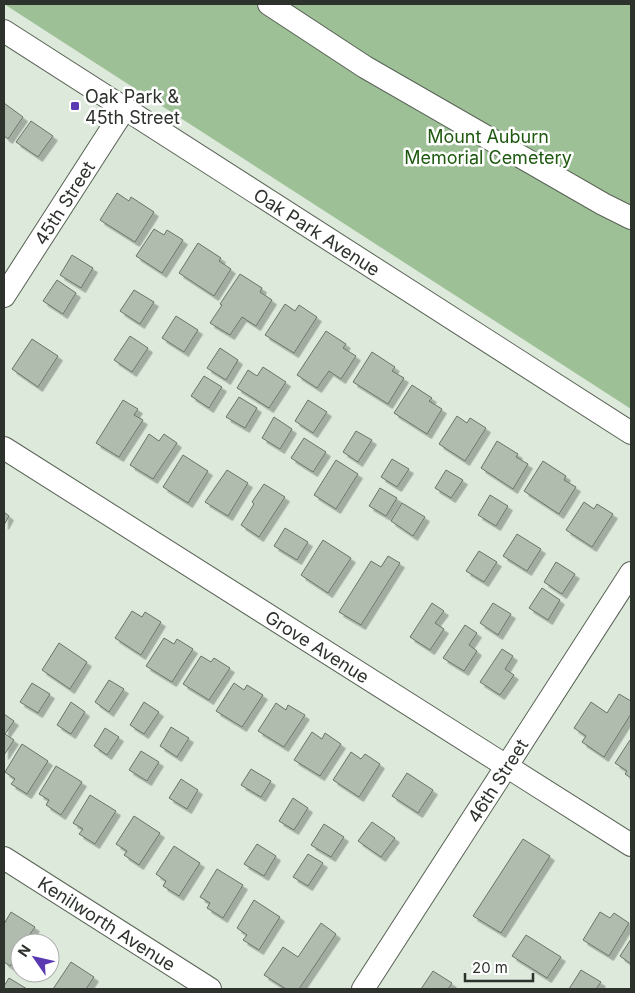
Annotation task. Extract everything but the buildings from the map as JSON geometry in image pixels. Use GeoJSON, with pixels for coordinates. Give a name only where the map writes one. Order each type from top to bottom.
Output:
{"type":"FeatureCollection","features":[{"type":"Feature","properties":{"kind":"street"},"geometry":{"type":"LineString","coordinates":[[269,4],[365,67],[631,218]]}},
{"type":"Feature","properties":{"kind":"street","name":"Oak Park Avenue"},"geometry":{"type":"LineString","coordinates":[[4,31],[631,433]]}},
{"type":"Feature","properties":{"kind":"street","name":"45th Street"},"geometry":{"type":"LineString","coordinates":[[4,296],[125,108]]}},
{"type":"Feature","properties":{"kind":"street","name":"Grove Avenue"},"geometry":{"type":"LineString","coordinates":[[4,448],[631,845]]}},
{"type":"Feature","properties":{"kind":"street","name":"46th Street"},"geometry":{"type":"LineString","coordinates":[[363,989],[631,573]]}},
{"type":"Feature","properties":{"kind":"street","name":"Kenilworth Avenue"},"geometry":{"type":"LineString","coordinates":[[4,858],[210,989]]}},
{"type":"Feature","properties":{"kind":"green space","name":"Mount Auburn Memorial Cemetery"},"geometry":{"type":"Polygon","coordinates":[[[4,4],[631,4],[631,409],[4,4]]]}},
{"type":"Feature","properties":{"kind":"place","name":"Oak Park & 45th Street"},"geometry":{"type":"Point","coordinates":[75,106]}}]}
